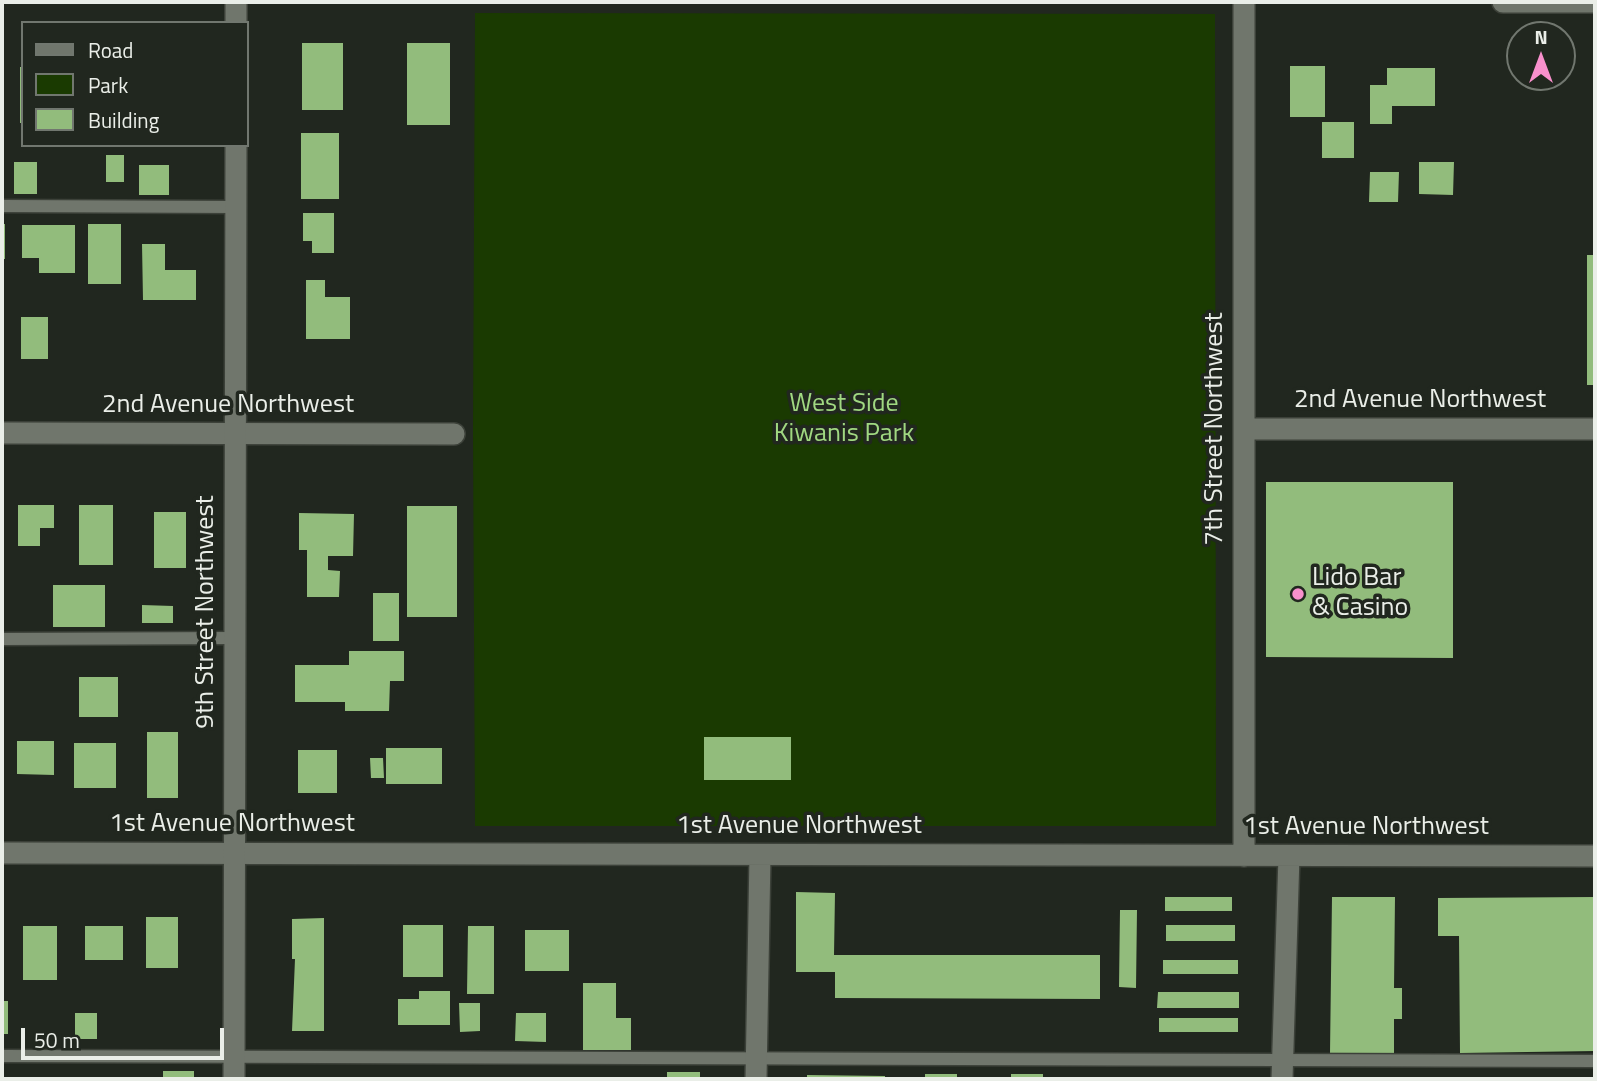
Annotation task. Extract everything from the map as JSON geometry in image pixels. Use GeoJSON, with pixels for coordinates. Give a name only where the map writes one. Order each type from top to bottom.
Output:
{"type":"FeatureCollection","features":[{"type":"Feature","properties":{"kind":"street"},"geometry":{"type":"LineString","coordinates":[[236,2],[236,21]]}},
{"type":"Feature","properties":{"kind":"street","name":"7th Street Northwest"},"geometry":{"type":"LineString","coordinates":[[1244,2],[1244,856]]}},
{"type":"Feature","properties":{"kind":"street"},"geometry":{"type":"LineString","coordinates":[[1503,2],[1595,2]]}},
{"type":"Feature","properties":{"kind":"street","name":"9th Street Northwest"},"geometry":{"type":"LineString","coordinates":[[234,1079],[236,147]]}},
{"type":"Feature","properties":{"kind":"street","name":"2nd Avenue Northwest"},"geometry":{"type":"LineString","coordinates":[[1244,429],[1595,429]]}},
{"type":"Feature","properties":{"kind":"street","name":"2nd Avenue Northwest"},"geometry":{"type":"LineString","coordinates":[[2,433],[454,433]]}},
{"type":"Feature","properties":{"kind":"street","name":"1st Avenue Northwest"},"geometry":{"type":"LineString","coordinates":[[2,853],[1595,856]]}},
{"type":"Feature","properties":{"kind":"street"},"geometry":{"type":"LineString","coordinates":[[756,1069],[760,855]]}},
{"type":"Feature","properties":{"kind":"street"},"geometry":{"type":"LineString","coordinates":[[1282,1070],[1289,856]]}},
{"type":"Feature","properties":{"kind":"lane"},"geometry":{"type":"LineString","coordinates":[[2,206],[236,207]]}},
{"type":"Feature","properties":{"kind":"lane"},"geometry":{"type":"LineString","coordinates":[[2,639],[235,638]]}},
{"type":"Feature","properties":{"kind":"lane"},"geometry":{"type":"LineString","coordinates":[[2,1056],[234,1057],[756,1069],[1282,1070],[1595,1061]]}},
{"type":"Feature","properties":{"kind":"green space","name":"West Side Kiwanis Park"},"geometry":{"type":"Polygon","coordinates":[[[475,13],[1215,14],[1216,826],[475,826],[475,13]]]}},
{"type":"Feature","properties":{"kind":"building"},"geometry":{"type":"Polygon","coordinates":[[[302,43],[343,43],[343,110],[302,110],[302,43]]]}},
{"type":"Feature","properties":{"kind":"building"},"geometry":{"type":"Polygon","coordinates":[[[407,43],[450,43],[450,125],[407,125],[407,43]]]}},
{"type":"Feature","properties":{"kind":"building"},"geometry":{"type":"Polygon","coordinates":[[[1290,66],[1325,66],[1325,117],[1290,117],[1290,66]]]}},
{"type":"Feature","properties":{"kind":"building"},"geometry":{"type":"Polygon","coordinates":[[[20,67],[21,67],[21,123],[20,67]]]}},
{"type":"Feature","properties":{"kind":"building"},"geometry":{"type":"Polygon","coordinates":[[[1387,68],[1435,68],[1435,106],[1392,106],[1392,124],[1370,124],[1370,85],[1387,85],[1387,68]]]}},
{"type":"Feature","properties":{"kind":"building"},"geometry":{"type":"Polygon","coordinates":[[[1322,122],[1354,122],[1354,158],[1322,158],[1322,122]]]}},
{"type":"Feature","properties":{"kind":"building"},"geometry":{"type":"Polygon","coordinates":[[[301,133],[339,133],[339,199],[301,199],[301,133]]]}},
{"type":"Feature","properties":{"kind":"building"},"geometry":{"type":"Polygon","coordinates":[[[106,155],[124,155],[124,182],[106,182],[106,155]]]}},
{"type":"Feature","properties":{"kind":"building"},"geometry":{"type":"Polygon","coordinates":[[[14,162],[37,162],[37,194],[14,194],[14,162]]]}},
{"type":"Feature","properties":{"kind":"building"},"geometry":{"type":"Polygon","coordinates":[[[1419,162],[1454,162],[1453,195],[1419,194],[1419,162]]]}},
{"type":"Feature","properties":{"kind":"building"},"geometry":{"type":"Polygon","coordinates":[[[139,165],[169,165],[169,195],[139,195],[139,165]]]}},
{"type":"Feature","properties":{"kind":"building"},"geometry":{"type":"Polygon","coordinates":[[[1370,172],[1399,172],[1398,202],[1369,202],[1370,172]]]}},
{"type":"Feature","properties":{"kind":"building"},"geometry":{"type":"Polygon","coordinates":[[[303,213],[334,213],[334,253],[312,253],[312,241],[303,241],[303,213]]]}},
{"type":"Feature","properties":{"kind":"building"},"geometry":{"type":"Polygon","coordinates":[[[2,224],[5,224],[5,259],[2,259],[2,224]]]}},
{"type":"Feature","properties":{"kind":"building"},"geometry":{"type":"Polygon","coordinates":[[[88,224],[121,224],[121,284],[88,284],[88,224]]]}},
{"type":"Feature","properties":{"kind":"building"},"geometry":{"type":"Polygon","coordinates":[[[22,225],[75,225],[75,273],[39,273],[39,258],[22,258],[22,225]]]}},
{"type":"Feature","properties":{"kind":"building"},"geometry":{"type":"Polygon","coordinates":[[[142,244],[165,244],[165,270],[196,270],[196,300],[143,300],[142,244]]]}},
{"type":"Feature","properties":{"kind":"building"},"geometry":{"type":"Polygon","coordinates":[[[1587,255],[1595,255],[1595,385],[1587,385],[1587,255]]]}},
{"type":"Feature","properties":{"kind":"building"},"geometry":{"type":"Polygon","coordinates":[[[306,280],[325,280],[325,297],[350,297],[350,339],[306,339],[306,280]]]}},
{"type":"Feature","properties":{"kind":"building"},"geometry":{"type":"Polygon","coordinates":[[[21,317],[48,317],[48,359],[21,359],[21,317]]]}},
{"type":"Feature","properties":{"kind":"building"},"geometry":{"type":"Polygon","coordinates":[[[1266,482],[1453,482],[1453,658],[1266,657],[1266,482]]]}},
{"type":"Feature","properties":{"kind":"building"},"geometry":{"type":"Polygon","coordinates":[[[18,505],[54,505],[54,528],[40,528],[40,546],[18,546],[18,505]]]}},
{"type":"Feature","properties":{"kind":"building"},"geometry":{"type":"Polygon","coordinates":[[[79,505],[113,505],[113,565],[79,565],[79,505]]]}},
{"type":"Feature","properties":{"kind":"building"},"geometry":{"type":"Polygon","coordinates":[[[407,506],[457,506],[457,617],[407,617],[407,506]]]}},
{"type":"Feature","properties":{"kind":"building"},"geometry":{"type":"Polygon","coordinates":[[[154,512],[186,512],[186,568],[154,568],[154,512]]]}},
{"type":"Feature","properties":{"kind":"building"},"geometry":{"type":"Polygon","coordinates":[[[299,513],[354,514],[353,556],[328,556],[328,570],[340,571],[339,597],[307,597],[307,550],[299,550],[299,513]]]}},
{"type":"Feature","properties":{"kind":"building"},"geometry":{"type":"Polygon","coordinates":[[[53,585],[105,585],[105,627],[53,627],[53,585]]]}},
{"type":"Feature","properties":{"kind":"building"},"geometry":{"type":"Polygon","coordinates":[[[373,593],[399,593],[399,641],[373,641],[373,593]]]}},
{"type":"Feature","properties":{"kind":"building"},"geometry":{"type":"Polygon","coordinates":[[[142,605],[173,606],[173,623],[142,623],[142,605]]]}},
{"type":"Feature","properties":{"kind":"building"},"geometry":{"type":"Polygon","coordinates":[[[349,651],[404,651],[404,681],[390,681],[389,711],[345,711],[345,702],[295,702],[295,665],[349,665],[349,651]]]}},
{"type":"Feature","properties":{"kind":"building"},"geometry":{"type":"Polygon","coordinates":[[[79,677],[118,677],[118,717],[79,717],[79,677]]]}},
{"type":"Feature","properties":{"kind":"building"},"geometry":{"type":"Polygon","coordinates":[[[147,732],[178,732],[178,798],[147,798],[147,732]]]}},
{"type":"Feature","properties":{"kind":"building"},"geometry":{"type":"Polygon","coordinates":[[[704,737],[791,737],[791,780],[704,780],[704,737]]]}},
{"type":"Feature","properties":{"kind":"building"},"geometry":{"type":"Polygon","coordinates":[[[17,741],[54,741],[54,775],[17,774],[17,741]]]}},
{"type":"Feature","properties":{"kind":"building"},"geometry":{"type":"Polygon","coordinates":[[[74,743],[116,743],[116,788],[74,788],[74,743]]]}},
{"type":"Feature","properties":{"kind":"building"},"geometry":{"type":"Polygon","coordinates":[[[386,748],[442,748],[442,784],[386,784],[386,748]]]}},
{"type":"Feature","properties":{"kind":"building"},"geometry":{"type":"Polygon","coordinates":[[[298,750],[337,750],[337,793],[298,793],[298,750]]]}},
{"type":"Feature","properties":{"kind":"building"},"geometry":{"type":"Polygon","coordinates":[[[370,758],[383,758],[384,778],[371,778],[370,758]]]}},
{"type":"Feature","properties":{"kind":"building"},"geometry":{"type":"Polygon","coordinates":[[[796,892],[835,893],[834,955],[1100,955],[1100,999],[835,998],[835,972],[796,972],[796,892]]]}},
{"type":"Feature","properties":{"kind":"building"},"geometry":{"type":"Polygon","coordinates":[[[1165,897],[1232,897],[1232,911],[1165,911],[1165,897]]]}},
{"type":"Feature","properties":{"kind":"building"},"geometry":{"type":"Polygon","coordinates":[[[1332,897],[1395,897],[1394,988],[1402,988],[1402,1019],[1394,1019],[1394,1053],[1330,1053],[1332,897]]]}},
{"type":"Feature","properties":{"kind":"building"},"geometry":{"type":"Polygon","coordinates":[[[1595,897],[1595,1051],[1460,1053],[1459,936],[1438,936],[1438,898],[1595,897]]]}},
{"type":"Feature","properties":{"kind":"building"},"geometry":{"type":"Polygon","coordinates":[[[1120,910],[1137,910],[1136,988],[1119,987],[1120,910]]]}},
{"type":"Feature","properties":{"kind":"building"},"geometry":{"type":"Polygon","coordinates":[[[146,917],[178,917],[178,968],[146,968],[146,917]]]}},
{"type":"Feature","properties":{"kind":"building"},"geometry":{"type":"Polygon","coordinates":[[[324,918],[324,1031],[292,1031],[295,959],[292,959],[292,919],[324,918]]]}},
{"type":"Feature","properties":{"kind":"building"},"geometry":{"type":"Polygon","coordinates":[[[403,925],[443,925],[443,977],[403,977],[403,925]]]}},
{"type":"Feature","properties":{"kind":"building"},"geometry":{"type":"Polygon","coordinates":[[[1166,925],[1235,925],[1235,941],[1166,941],[1166,925]]]}},
{"type":"Feature","properties":{"kind":"building"},"geometry":{"type":"Polygon","coordinates":[[[23,926],[57,926],[57,980],[23,980],[23,926]]]}},
{"type":"Feature","properties":{"kind":"building"},"geometry":{"type":"Polygon","coordinates":[[[85,926],[123,926],[123,960],[85,960],[85,926]]]}},
{"type":"Feature","properties":{"kind":"building"},"geometry":{"type":"Polygon","coordinates":[[[468,926],[494,926],[494,994],[467,994],[468,926]]]}},
{"type":"Feature","properties":{"kind":"building"},"geometry":{"type":"Polygon","coordinates":[[[525,930],[569,930],[569,971],[525,971],[525,930]]]}},
{"type":"Feature","properties":{"kind":"building"},"geometry":{"type":"Polygon","coordinates":[[[1163,960],[1238,960],[1238,974],[1163,974],[1163,960]]]}},
{"type":"Feature","properties":{"kind":"building"},"geometry":{"type":"Polygon","coordinates":[[[583,983],[616,983],[616,1018],[631,1018],[631,1050],[583,1050],[583,983]]]}},
{"type":"Feature","properties":{"kind":"building"},"geometry":{"type":"Polygon","coordinates":[[[419,991],[450,991],[450,1025],[398,1025],[398,999],[419,999],[419,991]]]}},
{"type":"Feature","properties":{"kind":"building"},"geometry":{"type":"Polygon","coordinates":[[[1158,992],[1239,992],[1239,1008],[1157,1008],[1158,992]]]}},
{"type":"Feature","properties":{"kind":"building"},"geometry":{"type":"Polygon","coordinates":[[[2,1001],[8,1001],[8,1034],[2,1034],[2,1001]]]}},
{"type":"Feature","properties":{"kind":"building"},"geometry":{"type":"Polygon","coordinates":[[[459,1003],[480,1003],[480,1031],[460,1032],[459,1003]]]}},
{"type":"Feature","properties":{"kind":"building"},"geometry":{"type":"Polygon","coordinates":[[[75,1013],[97,1013],[97,1039],[75,1039],[75,1013]]]}},
{"type":"Feature","properties":{"kind":"building"},"geometry":{"type":"Polygon","coordinates":[[[516,1013],[546,1013],[546,1042],[515,1041],[516,1013]]]}},
{"type":"Feature","properties":{"kind":"building"},"geometry":{"type":"Polygon","coordinates":[[[1159,1018],[1238,1018],[1238,1032],[1159,1032],[1159,1018]]]}},
{"type":"Feature","properties":{"kind":"building"},"geometry":{"type":"Polygon","coordinates":[[[163,1071],[194,1071],[194,1079],[163,1079],[163,1071]]]}},
{"type":"Feature","properties":{"kind":"building"},"geometry":{"type":"Polygon","coordinates":[[[667,1072],[700,1072],[700,1079],[667,1079],[667,1072]]]}},
{"type":"Feature","properties":{"kind":"building"},"geometry":{"type":"Polygon","coordinates":[[[925,1074],[957,1074],[957,1079],[925,1079],[925,1074]]]}},
{"type":"Feature","properties":{"kind":"building"},"geometry":{"type":"Polygon","coordinates":[[[1011,1074],[1043,1074],[1043,1079],[1011,1079],[1011,1074]]]}},
{"type":"Feature","properties":{"kind":"building"},"geometry":{"type":"Polygon","coordinates":[[[807,1075],[885,1076],[885,1079],[807,1079],[807,1075]]]}},
{"type":"Feature","properties":{"kind":"place","name":"Lido Bar & Casino"},"geometry":{"type":"Point","coordinates":[1298,594]}}]}
